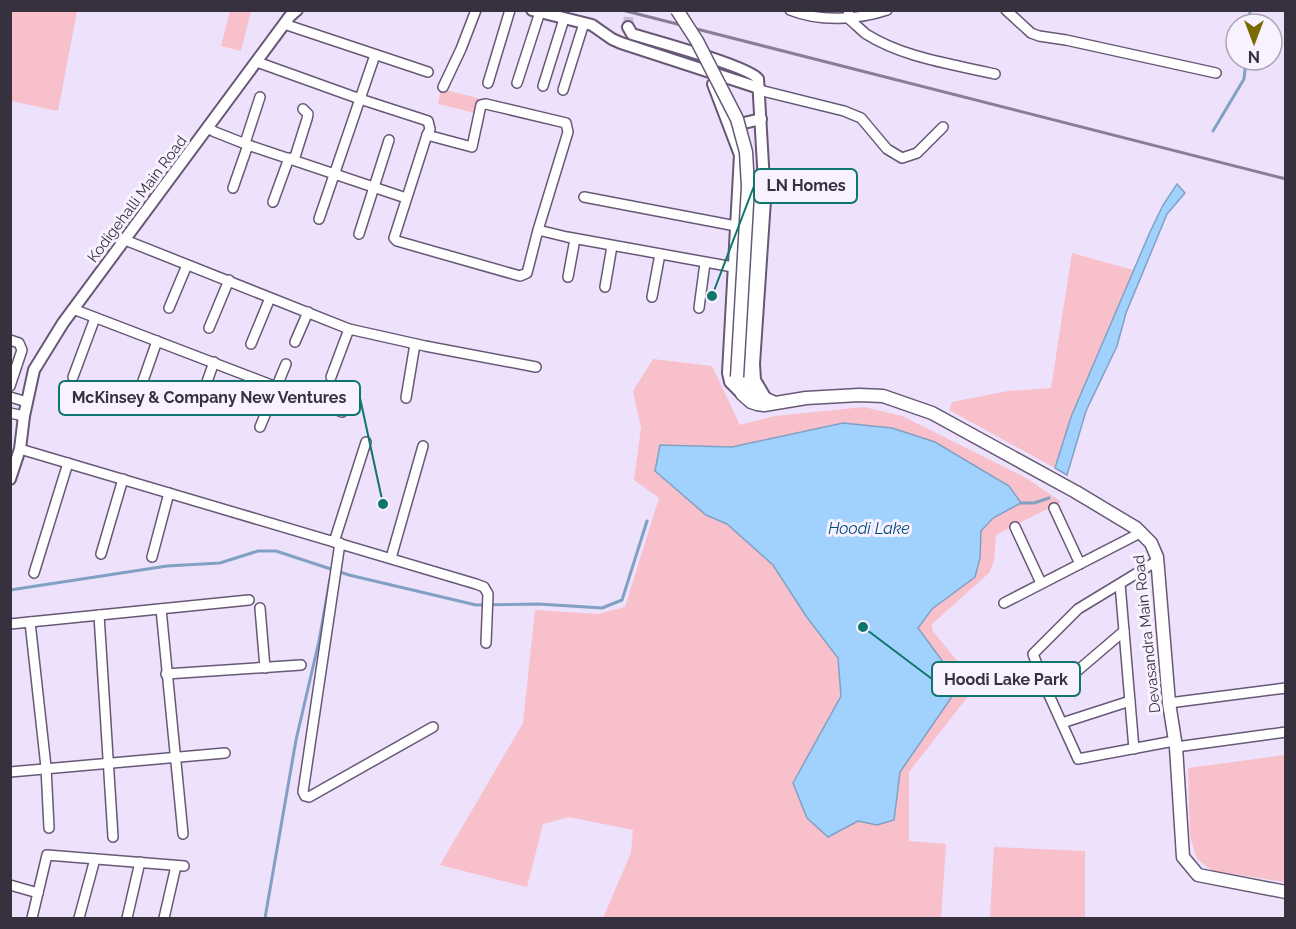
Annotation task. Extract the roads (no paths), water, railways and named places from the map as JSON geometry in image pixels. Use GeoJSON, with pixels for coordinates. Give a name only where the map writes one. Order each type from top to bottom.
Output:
{"type":"FeatureCollection","features":[{"type":"Feature","properties":{"kind":"main road"},"geometry":{"type":"LineString","coordinates":[[677,10],[697,42],[736,119],[746,152],[748,188],[736,377],[742,394]]}},
{"type":"Feature","properties":{"kind":"main road"},"geometry":{"type":"LineString","coordinates":[[686,10],[736,102],[749,135],[755,164],[755,201],[747,381],[767,398]]}},
{"type":"Feature","properties":{"kind":"main road","name":"Devasandra Main Road"},"geometry":{"type":"LineString","coordinates":[[742,394],[757,404],[767,398],[858,395],[883,396],[905,402],[932,413],[1076,492],[1142,532],[1152,543],[1157,561],[1184,857],[1198,876],[1286,892]]}},
{"type":"Feature","properties":{"kind":"street","name":"Kodigehalli Main Road"},"geometry":{"type":"LineString","coordinates":[[10,479],[20,449],[24,416],[34,370],[73,309],[284,24],[297,10]]}},
{"type":"Feature","properties":{"kind":"street"},"geometry":{"type":"LineString","coordinates":[[443,87],[476,10]]}},
{"type":"Feature","properties":{"kind":"street"},"geometry":{"type":"LineString","coordinates":[[488,83],[510,10]]}},
{"type":"Feature","properties":{"kind":"street"},"geometry":{"type":"LineString","coordinates":[[790,10],[812,16],[887,10]]}},
{"type":"Feature","properties":{"kind":"street"},"geometry":{"type":"LineString","coordinates":[[1006,10],[1031,33],[1039,36],[1216,73]]}},
{"type":"Feature","properties":{"kind":"street"},"geometry":{"type":"LineString","coordinates":[[517,83],[536,11],[584,23],[621,43],[706,71],[844,111],[861,118],[887,149],[902,158],[916,153],[943,127]]}},
{"type":"Feature","properties":{"kind":"street"},"geometry":{"type":"LineString","coordinates":[[848,14],[866,34],[915,56],[995,74]]}},
{"type":"Feature","properties":{"kind":"street"},"geometry":{"type":"LineString","coordinates":[[543,86],[564,19]]}},
{"type":"Feature","properties":{"kind":"street"},"geometry":{"type":"LineString","coordinates":[[563,90],[584,23]]}},
{"type":"Feature","properties":{"kind":"street"},"geometry":{"type":"LineString","coordinates":[[284,24],[428,72]]}},
{"type":"Feature","properties":{"kind":"street"},"geometry":{"type":"LineString","coordinates":[[628,27],[632,34],[756,75],[759,86],[765,200],[754,364],[755,380],[767,398]]}},
{"type":"Feature","properties":{"kind":"street"},"geometry":{"type":"LineString","coordinates":[[319,219],[375,55]]}},
{"type":"Feature","properties":{"kind":"street"},"geometry":{"type":"LineString","coordinates":[[257,62],[428,121],[430,129],[427,135],[406,198],[395,240],[520,276],[527,273],[568,132],[566,123],[486,104],[481,105],[472,147],[427,135]]}},
{"type":"Feature","properties":{"kind":"street"},"geometry":{"type":"LineString","coordinates":[[706,71],[720,99],[740,154],[728,373],[730,382],[742,394]]}},
{"type":"Feature","properties":{"kind":"street"},"geometry":{"type":"LineString","coordinates":[[233,188],[260,97]]}},
{"type":"Feature","properties":{"kind":"street"},"geometry":{"type":"LineString","coordinates":[[273,202],[308,119],[308,114],[303,110]]}},
{"type":"Feature","properties":{"kind":"street"},"geometry":{"type":"LineString","coordinates":[[730,126],[761,119]]}},
{"type":"Feature","properties":{"kind":"street"},"geometry":{"type":"LineString","coordinates":[[208,128],[246,144],[406,198]]}},
{"type":"Feature","properties":{"kind":"street"},"geometry":{"type":"LineString","coordinates":[[359,234],[389,140]]}},
{"type":"Feature","properties":{"kind":"street"},"geometry":{"type":"LineString","coordinates":[[584,197],[736,226]]}},
{"type":"Feature","properties":{"kind":"street"},"geometry":{"type":"LineString","coordinates":[[538,230],[575,239],[733,267]]}},
{"type":"Feature","properties":{"kind":"street"},"geometry":{"type":"LineString","coordinates":[[568,277],[575,239]]}},
{"type":"Feature","properties":{"kind":"street"},"geometry":{"type":"LineString","coordinates":[[126,240],[349,329],[536,367]]}},
{"type":"Feature","properties":{"kind":"street"},"geometry":{"type":"LineString","coordinates":[[605,287],[612,246]]}},
{"type":"Feature","properties":{"kind":"street"},"geometry":{"type":"LineString","coordinates":[[652,297],[660,254]]}},
{"type":"Feature","properties":{"kind":"street"},"geometry":{"type":"LineString","coordinates":[[699,308],[705,263]]}},
{"type":"Feature","properties":{"kind":"street"},"geometry":{"type":"LineString","coordinates":[[169,308],[187,265]]}},
{"type":"Feature","properties":{"kind":"street"},"geometry":{"type":"LineString","coordinates":[[209,328],[229,280]]}},
{"type":"Feature","properties":{"kind":"street"},"geometry":{"type":"LineString","coordinates":[[251,344],[270,298]]}},
{"type":"Feature","properties":{"kind":"street"},"geometry":{"type":"LineString","coordinates":[[73,309],[342,412]]}},
{"type":"Feature","properties":{"kind":"street"},"geometry":{"type":"LineString","coordinates":[[295,342],[308,312]]}},
{"type":"Feature","properties":{"kind":"street"},"geometry":{"type":"LineString","coordinates":[[73,377],[95,318]]}},
{"type":"Feature","properties":{"kind":"street"},"geometry":{"type":"LineString","coordinates":[[331,377],[349,329]]}},
{"type":"Feature","properties":{"kind":"street"},"geometry":{"type":"LineString","coordinates":[[10,340],[19,343],[22,350],[10,386]]}},
{"type":"Feature","properties":{"kind":"street"},"geometry":{"type":"LineString","coordinates":[[137,398],[157,341]]}},
{"type":"Feature","properties":{"kind":"street"},"geometry":{"type":"LineString","coordinates":[[406,398],[415,344]]}},
{"type":"Feature","properties":{"kind":"street"},"geometry":{"type":"LineString","coordinates":[[197,410],[214,362]]}},
{"type":"Feature","properties":{"kind":"street"},"geometry":{"type":"LineString","coordinates":[[260,427],[286,364]]}},
{"type":"Feature","properties":{"kind":"street"},"geometry":{"type":"LineString","coordinates":[[10,397],[27,402]]}},
{"type":"Feature","properties":{"kind":"street"},"geometry":{"type":"LineString","coordinates":[[10,413],[24,416]]}},
{"type":"Feature","properties":{"kind":"street"},"geometry":{"type":"LineString","coordinates":[[366,442],[337,542],[338,560],[304,796],[309,797],[433,727]]}},
{"type":"Feature","properties":{"kind":"street"},"geometry":{"type":"LineString","coordinates":[[391,558],[423,446]]}},
{"type":"Feature","properties":{"kind":"street"},"geometry":{"type":"LineString","coordinates":[[20,449],[484,587],[488,598],[486,643]]}},
{"type":"Feature","properties":{"kind":"street"},"geometry":{"type":"LineString","coordinates":[[34,573],[68,463]]}},
{"type":"Feature","properties":{"kind":"street"},"geometry":{"type":"LineString","coordinates":[[101,554],[123,479]]}},
{"type":"Feature","properties":{"kind":"street"},"geometry":{"type":"LineString","coordinates":[[152,556],[169,493]]}},
{"type":"Feature","properties":{"kind":"street"},"geometry":{"type":"LineString","coordinates":[[1054,508],[1080,564]]}},
{"type":"Feature","properties":{"kind":"street"},"geometry":{"type":"LineString","coordinates":[[1015,527],[1041,583]]}},
{"type":"Feature","properties":{"kind":"street"},"geometry":{"type":"LineString","coordinates":[[1004,603],[1142,532]]}},
{"type":"Feature","properties":{"kind":"street"},"geometry":{"type":"LineString","coordinates":[[1157,561],[1078,609],[1033,654],[1078,759],[1134,749],[1286,732]]}},
{"type":"Feature","properties":{"kind":"street"},"geometry":{"type":"LineString","coordinates":[[1120,584],[1134,749]]}},
{"type":"Feature","properties":{"kind":"street"},"geometry":{"type":"LineString","coordinates":[[10,624],[249,600]]}},
{"type":"Feature","properties":{"kind":"street"},"geometry":{"type":"LineString","coordinates":[[260,608],[264,668]]}},
{"type":"Feature","properties":{"kind":"street"},"geometry":{"type":"LineString","coordinates":[[161,609],[183,834]]}},
{"type":"Feature","properties":{"kind":"street"},"geometry":{"type":"LineString","coordinates":[[99,615],[113,837]]}},
{"type":"Feature","properties":{"kind":"street"},"geometry":{"type":"LineString","coordinates":[[30,622],[46,767],[49,828]]}},
{"type":"Feature","properties":{"kind":"street"},"geometry":{"type":"LineString","coordinates":[[1049,695],[1124,631]]}},
{"type":"Feature","properties":{"kind":"street"},"geometry":{"type":"LineString","coordinates":[[166,674],[301,665]]}},
{"type":"Feature","properties":{"kind":"street"},"geometry":{"type":"LineString","coordinates":[[1169,703],[1286,688]]}},
{"type":"Feature","properties":{"kind":"street"},"geometry":{"type":"LineString","coordinates":[[1062,723],[1130,701]]}},
{"type":"Feature","properties":{"kind":"street"},"geometry":{"type":"LineString","coordinates":[[10,772],[46,767],[225,753]]}},
{"type":"Feature","properties":{"kind":"street"},"geometry":{"type":"LineString","coordinates":[[32,918],[47,855],[180,866],[164,918]]}},
{"type":"Feature","properties":{"kind":"street"},"geometry":{"type":"LineString","coordinates":[[79,918],[95,859]]}},
{"type":"Feature","properties":{"kind":"street"},"geometry":{"type":"LineString","coordinates":[[127,918],[140,862]]}},
{"type":"Feature","properties":{"kind":"street"},"geometry":{"type":"LineString","coordinates":[[10,885],[38,893]]}},
{"type":"Feature","properties":{"kind":"water"},"geometry":{"type":"Polygon","coordinates":[[[1177,184],[1185,193],[1167,214],[1126,313],[1117,346],[1086,411],[1067,475],[1055,468],[1071,417],[1150,232],[1163,205],[1177,184]]]}},
{"type":"Feature","properties":{"kind":"water","name":"Hoodi Lake"},"geometry":{"type":"Polygon","coordinates":[[[843,423],[892,428],[935,442],[1009,486],[1021,503],[993,518],[981,531],[980,558],[975,577],[932,609],[918,628],[960,685],[900,772],[894,820],[877,825],[858,821],[828,837],[807,818],[793,783],[841,696],[838,658],[806,616],[773,565],[727,524],[706,515],[655,471],[660,445],[732,447],[843,423]]]}},
{"type":"Feature","properties":{"kind":"waterway"},"geometry":{"type":"LineString","coordinates":[[1213,131],[1244,79],[1245,72]]}},
{"type":"Feature","properties":{"kind":"waterway"},"geometry":{"type":"LineString","coordinates":[[1021,503],[1034,503],[1049,498]]}},
{"type":"Feature","properties":{"kind":"waterway"},"geometry":{"type":"LineString","coordinates":[[10,590],[167,566],[220,563],[258,551],[276,551],[349,575],[476,605],[539,604],[602,608],[622,600],[647,521]]}},
{"type":"Feature","properties":{"kind":"waterway"},"geometry":{"type":"LineString","coordinates":[[265,918],[296,740],[319,641],[330,579]]}},
{"type":"Feature","properties":{"kind":"tunnel"},"geometry":{"type":"LineString","coordinates":[[628,27],[629,10]]}},
{"type":"Feature","properties":{"kind":"railway"},"geometry":{"type":"LineString","coordinates":[[622,10],[1286,179]]}},
{"type":"Feature","properties":{"kind":"place","name":"LN Homes"},"geometry":{"type":"Point","coordinates":[712,296]}},
{"type":"Feature","properties":{"kind":"place","name":"McKinsey & Company New Ventures"},"geometry":{"type":"Point","coordinates":[383,504]}},
{"type":"Feature","properties":{"kind":"place","name":"Hoodi Lake Park"},"geometry":{"type":"Point","coordinates":[863,627]}}]}
